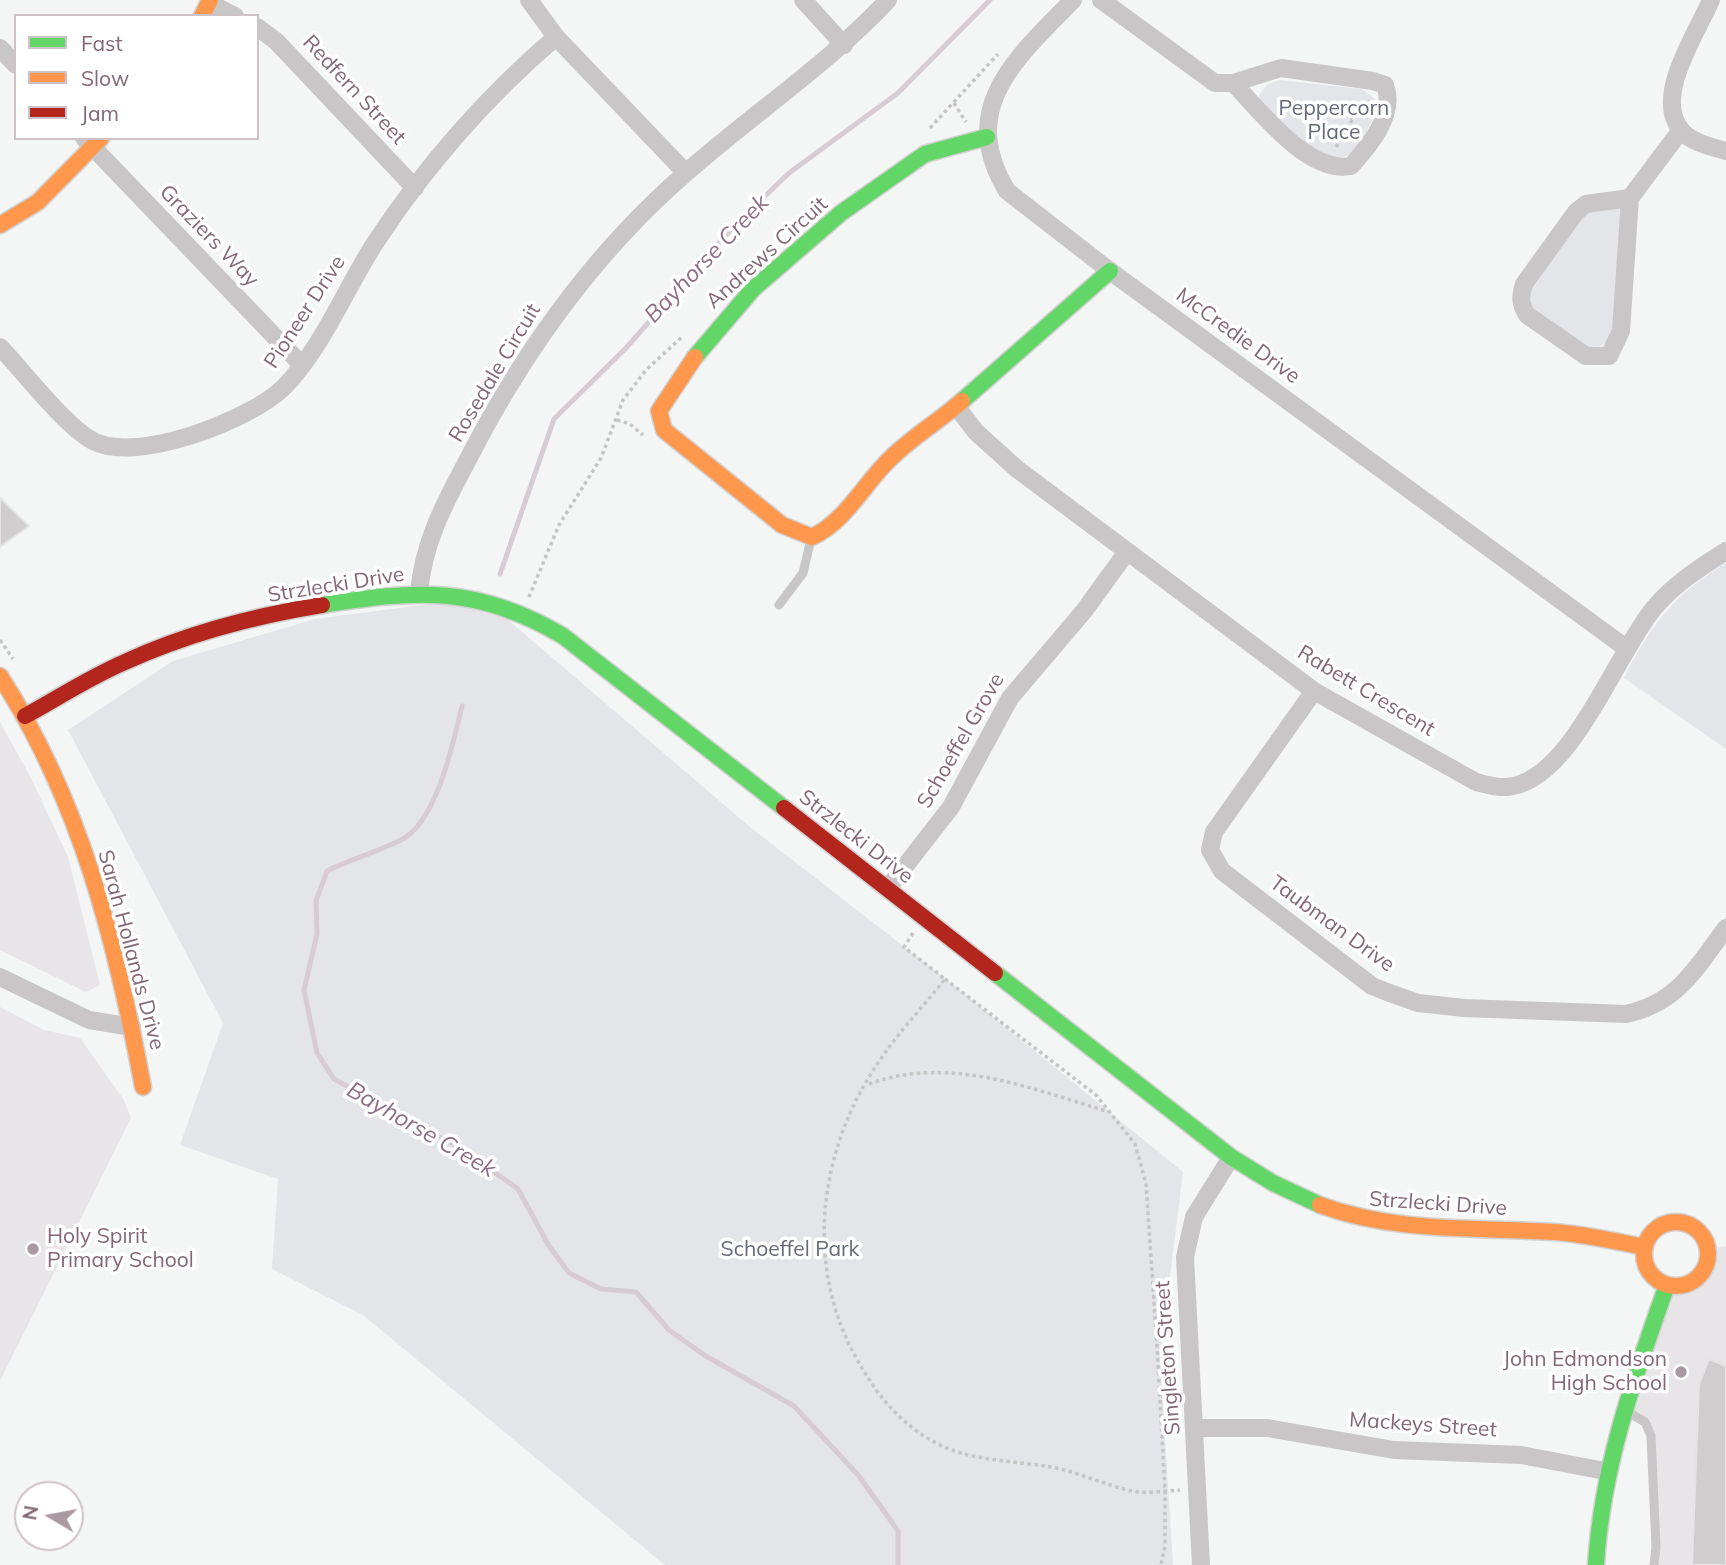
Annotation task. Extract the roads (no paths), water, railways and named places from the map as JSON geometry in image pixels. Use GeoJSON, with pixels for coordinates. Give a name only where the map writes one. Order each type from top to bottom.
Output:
{"type":"FeatureCollection","features":[{"type":"Feature","properties":{"kind":"street"},"geometry":{"type":"LineString","coordinates":[[529,0],[556,37],[686,173]]}},
{"type":"Feature","properties":{"kind":"street"},"geometry":{"type":"LineString","coordinates":[[803,0],[844,45]]}},
{"type":"Feature","properties":{"kind":"street","name":"Rosedale Circuit"},"geometry":{"type":"LineString","coordinates":[[419,593],[426,544],[437,519],[529,352],[607,251],[686,173],[844,45],[888,0]]}},
{"type":"Feature","properties":{"kind":"street","name":"McCredie Drive"},"geometry":{"type":"LineString","coordinates":[[1073,0],[998,84],[991,103],[987,137],[998,174],[1007,191],[1110,271],[1626,648]]}},
{"type":"Feature","properties":{"kind":"street"},"geometry":{"type":"LineString","coordinates":[[1101,0],[1216,83],[1233,83],[1281,68],[1373,80],[1385,85],[1389,94],[1388,112],[1351,166],[1336,167],[1317,159],[1274,127],[1233,83]]}},
{"type":"Feature","properties":{"kind":"street"},"geometry":{"type":"LineString","coordinates":[[1711,0],[1675,78],[1671,97],[1681,130],[1694,140],[1726,150]]}},
{"type":"Feature","properties":{"kind":"street"},"geometry":{"type":"LineString","coordinates":[[207,6],[229,14]]}},
{"type":"Feature","properties":{"kind":"street","name":"Redfern Street"},"geometry":{"type":"LineString","coordinates":[[259,28],[276,41],[415,188]]}},
{"type":"Feature","properties":{"kind":"street","name":"Pioneer Drive"},"geometry":{"type":"LineString","coordinates":[[0,346],[79,431],[106,446],[126,449],[144,447],[239,418],[271,399],[302,365],[375,244],[415,188],[486,103],[556,37]]}},
{"type":"Feature","properties":{"kind":"street"},"geometry":{"type":"LineString","coordinates":[[0,48],[14,63]]}},
{"type":"Feature","properties":{"kind":"street"},"geometry":{"type":"LineString","coordinates":[[1629,198],[1586,204],[1576,212],[1524,284],[1521,294],[1522,307],[1527,315],[1586,356],[1609,356],[1621,331],[1629,198],[1681,130]]}},
{"type":"Feature","properties":{"kind":"street","name":"Andrews Circuit"},"geometry":{"type":"LineString","coordinates":[[812,537],[782,525],[664,430],[659,411],[680,373],[720,324],[773,270],[833,220],[925,154],[987,137]]}},
{"type":"Feature","properties":{"kind":"street"},"geometry":{"type":"LineString","coordinates":[[0,225],[38,202],[92,141]]}},
{"type":"Feature","properties":{"kind":"street","name":"Graziers Way"},"geometry":{"type":"LineString","coordinates":[[92,141],[302,365]]}},
{"type":"Feature","properties":{"kind":"street"},"geometry":{"type":"LineString","coordinates":[[812,537],[831,528],[887,463],[923,429],[956,406],[1110,271]]}},
{"type":"Feature","properties":{"kind":"street","name":"Rabett Crescent"},"geometry":{"type":"LineString","coordinates":[[956,406],[998,453],[1126,553],[1314,691],[1476,782],[1499,788],[1516,786],[1541,772],[1569,743],[1608,686],[1626,648],[1655,607],[1692,573],[1726,551]]}},
{"type":"Feature","properties":{"kind":"street","name":"Schoeffel Grove"},"geometry":{"type":"LineString","coordinates":[[888,888],[951,807],[1010,698],[1084,611],[1126,553]]}},
{"type":"Feature","properties":{"kind":"street","name":"Strzlecki Drive"},"geometry":{"type":"LineString","coordinates":[[25,716],[124,662],[181,639],[239,622],[419,593],[444,593],[480,600],[544,624],[888,888],[1230,1159],[1317,1206],[1366,1222],[1423,1229],[1556,1232],[1644,1247]]}},
{"type":"Feature","properties":{"kind":"street","name":"Sarah Hollands Drive"},"geometry":{"type":"LineString","coordinates":[[0,676],[51,764],[96,884],[132,1027],[144,1087]]}},
{"type":"Feature","properties":{"kind":"street","name":"Taubman Drive"},"geometry":{"type":"LineString","coordinates":[[1314,691],[1214,832],[1210,850],[1222,871],[1372,986],[1418,1003],[1626,1014],[1649,1009],[1684,984],[1726,928]]}},
{"type":"Feature","properties":{"kind":"street"},"geometry":{"type":"LineString","coordinates":[[0,977],[89,1020],[132,1027]]}},
{"type":"Feature","properties":{"kind":"street","name":"Singleton Street"},"geometry":{"type":"LineString","coordinates":[[1202,1565],[1185,1257],[1194,1217],[1230,1159]]}},
{"type":"Feature","properties":{"kind":"street"},"geometry":{"type":"LineString","coordinates":[[1672,1222],[1695,1228],[1707,1249],[1706,1265],[1698,1277],[1686,1284],[1667,1285],[1648,1271],[1644,1247],[1657,1227],[1672,1222]]}},
{"type":"Feature","properties":{"kind":"street"},"geometry":{"type":"LineString","coordinates":[[1707,1249],[1726,1246]]}},
{"type":"Feature","properties":{"kind":"street"},"geometry":{"type":"LineString","coordinates":[[1596,1565],[1605,1471],[1621,1409],[1667,1285]]}},
{"type":"Feature","properties":{"kind":"street","name":"Mackeys Street"},"geometry":{"type":"LineString","coordinates":[[1195,1428],[1266,1428],[1394,1450],[1521,1455],[1605,1471]]}},
{"type":"Feature","properties":{"kind":"lane"},"geometry":{"type":"LineString","coordinates":[[779,605],[803,573],[812,537]]}},
{"type":"Feature","properties":{"kind":"lane"},"geometry":{"type":"LineString","coordinates":[[1621,1409],[1646,1422],[1651,1436],[1656,1547],[1654,1565]]}},
{"type":"Feature","properties":{"kind":"waterway","name":"Bayhorse Creek"},"geometry":{"type":"LineString","coordinates":[[500,574],[554,419],[626,348],[734,226],[789,173],[898,93],[990,0]]}},
{"type":"Feature","properties":{"kind":"waterway","name":"Bayhorse Creek"},"geometry":{"type":"LineString","coordinates":[[462,706],[442,780],[434,799],[414,831],[401,840],[327,871],[316,901],[317,934],[304,990],[317,1053],[334,1079],[460,1148],[518,1189],[549,1246],[569,1273],[601,1289],[636,1292],[669,1330],[704,1355],[794,1406],[859,1476],[898,1531],[898,1565]]}},
{"type":"Feature","properties":{"kind":"place","name":"Holy Spirit Primary School"},"geometry":{"type":"Point","coordinates":[33,1249]}},
{"type":"Feature","properties":{"kind":"place","name":"John Edmondson High School"},"geometry":{"type":"Point","coordinates":[1681,1372]}},
{"type":"Feature","properties":{"kind":"park label","name":"Peppercorn Place"},"geometry":{"type":"Point","coordinates":[1334,121]}},
{"type":"Feature","properties":{"kind":"park label","name":"Schoeffel Park"},"geometry":{"type":"Point","coordinates":[790,1250]}}]}
